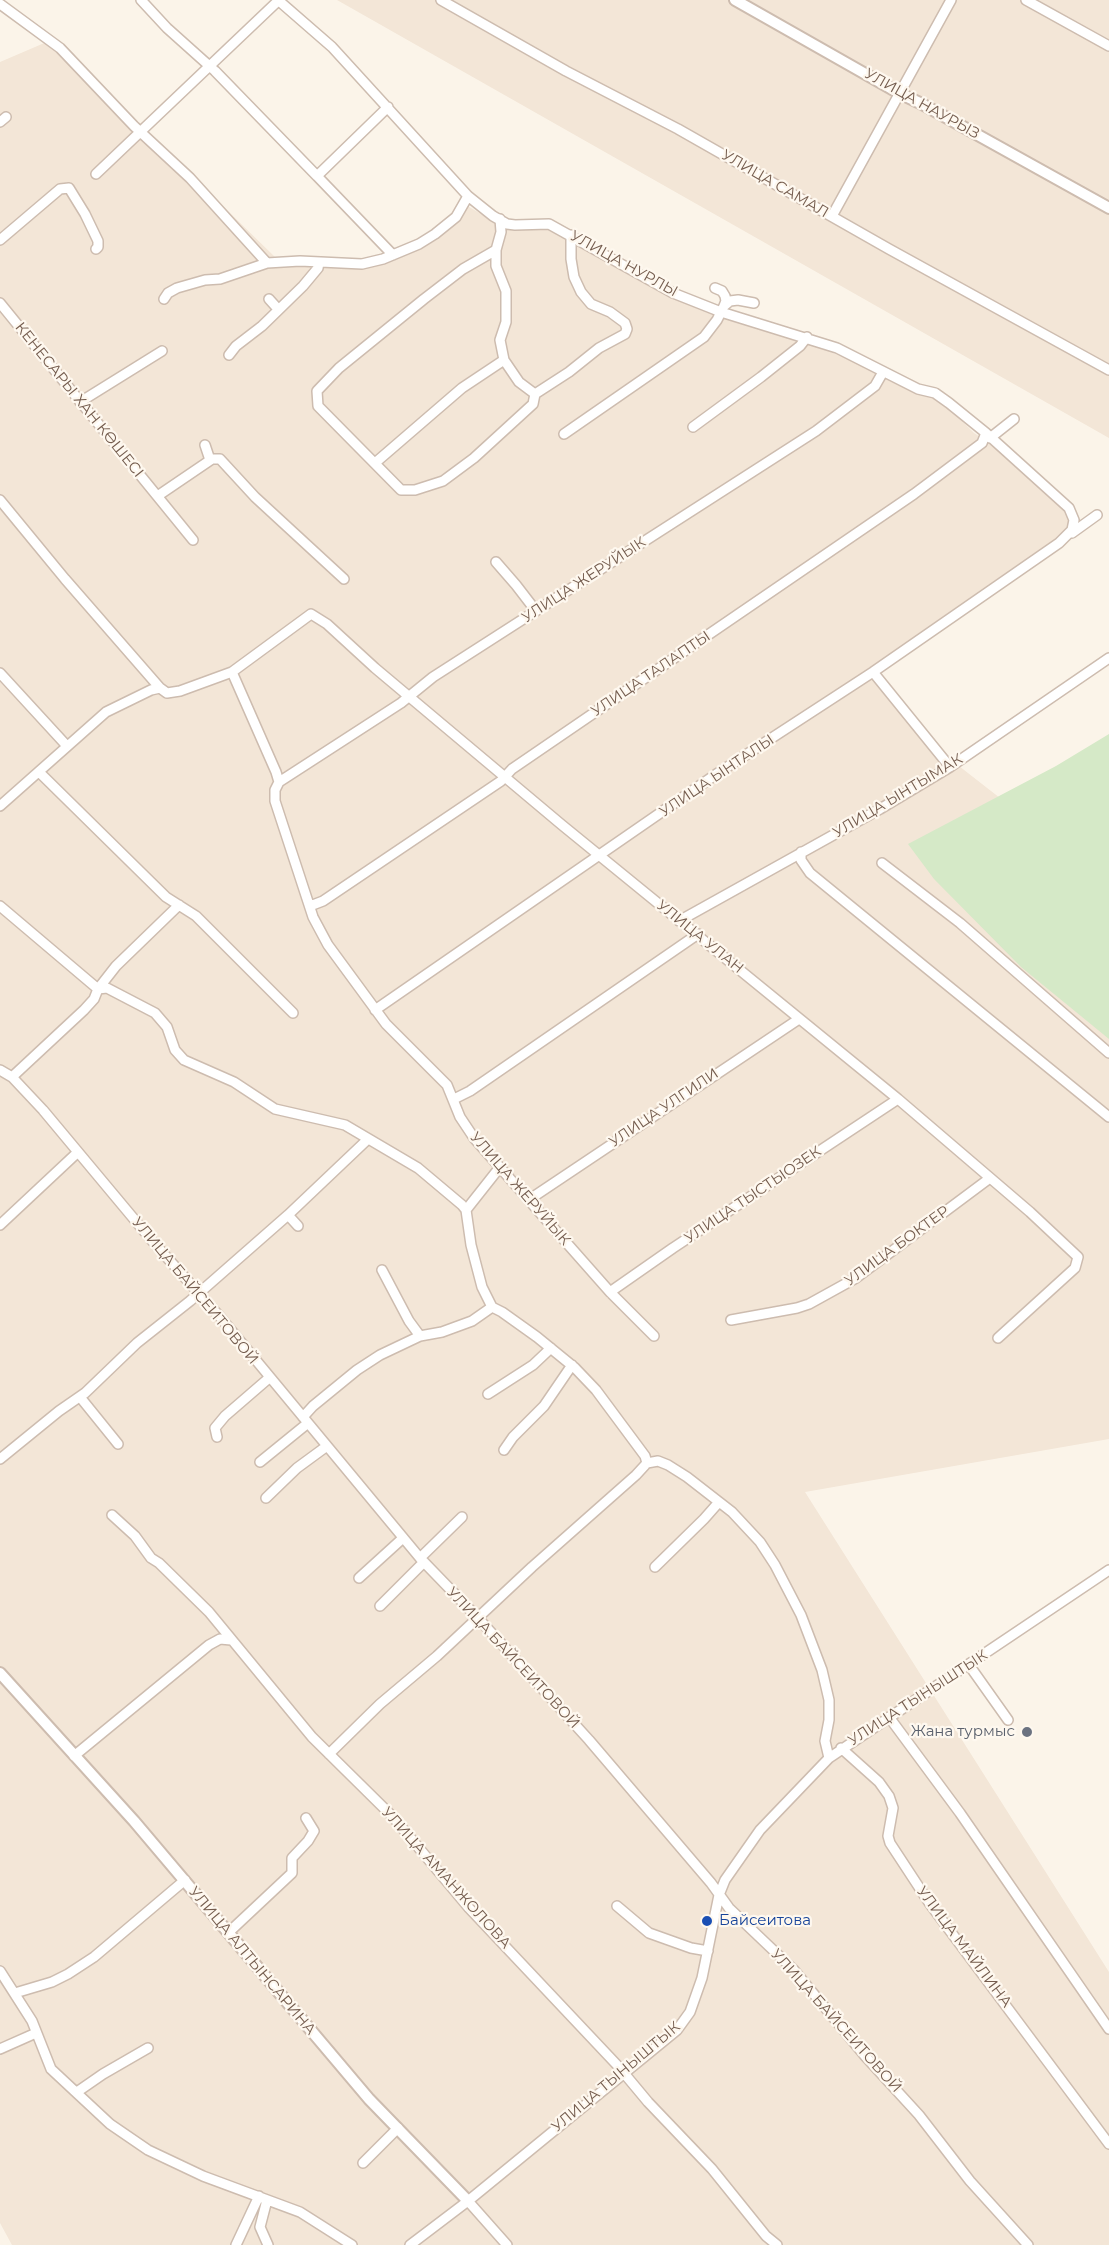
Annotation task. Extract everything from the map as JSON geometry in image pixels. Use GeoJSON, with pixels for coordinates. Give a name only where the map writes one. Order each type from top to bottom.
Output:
{"type":"FeatureCollection","features":[{"type":"Feature","properties":{"kind":"street"},"geometry":{"type":"LineString","coordinates":[[141,0],[208,67],[215,71],[393,255]]}},
{"type":"Feature","properties":{"kind":"street"},"geometry":{"type":"LineString","coordinates":[[96,174],[278,0]]}},
{"type":"Feature","properties":{"kind":"street","name":"УЛИЦА НУРЛЫ"},"geometry":{"type":"LineString","coordinates":[[278,0],[332,47],[468,196],[482,208],[507,224],[549,224],[673,293],[837,348],[918,389],[935,393],[950,402],[1069,508],[1074,526],[1067,537]]}},
{"type":"Feature","properties":{"kind":"street","name":"УЛИЦА САМАЛ"},"geometry":{"type":"LineString","coordinates":[[441,0],[566,71],[738,162],[1109,370]]}},
{"type":"Feature","properties":{"kind":"street","name":"УЛИЦА НАУРЫЗ"},"geometry":{"type":"LineString","coordinates":[[735,0],[899,93],[1109,207]]}},
{"type":"Feature","properties":{"kind":"street"},"geometry":{"type":"LineString","coordinates":[[832,216],[951,0]]}},
{"type":"Feature","properties":{"kind":"street"},"geometry":{"type":"LineString","coordinates":[[1026,0],[1108,41]]}},
{"type":"Feature","properties":{"kind":"street"},"geometry":{"type":"LineString","coordinates":[[0,4],[60,48],[140,131],[190,178],[267,263]]}},
{"type":"Feature","properties":{"kind":"street"},"geometry":{"type":"LineString","coordinates":[[317,176],[388,107]]}},
{"type":"Feature","properties":{"kind":"street"},"geometry":{"type":"LineString","coordinates":[[0,240],[60,189],[69,188],[98,241],[96,249]]}},
{"type":"Feature","properties":{"kind":"street"},"geometry":{"type":"LineString","coordinates":[[164,299],[168,293],[177,288],[205,280],[220,279],[267,263],[300,261],[362,264],[393,255],[435,234],[456,217],[468,196]]}},
{"type":"Feature","properties":{"kind":"street"},"geometry":{"type":"LineString","coordinates":[[500,219],[501,231],[496,250],[496,266],[506,291],[506,322],[500,340],[504,360],[519,382],[535,394]]}},
{"type":"Feature","properties":{"kind":"street"},"geometry":{"type":"LineString","coordinates":[[496,250],[463,269],[424,299],[339,368],[317,391],[318,406],[401,490],[406,492],[442,481],[474,458],[533,404],[535,394],[569,372],[599,348],[625,334],[627,329],[625,323],[610,312],[591,304],[581,292],[574,277],[571,236]]}},
{"type":"Feature","properties":{"kind":"street"},"geometry":{"type":"LineString","coordinates":[[229,355],[312,276],[319,263]]}},
{"type":"Feature","properties":{"kind":"street"},"geometry":{"type":"LineString","coordinates":[[564,434],[704,337],[726,301],[722,291],[716,288]]}},
{"type":"Feature","properties":{"kind":"street"},"geometry":{"type":"LineString","coordinates":[[269,299],[278,309]]}},
{"type":"Feature","properties":{"kind":"street"},"geometry":{"type":"LineString","coordinates":[[722,309],[730,301],[754,303]]}},
{"type":"Feature","properties":{"kind":"street","name":"КЕНЕСАРЫ ХАН КӨШЕСІ"},"geometry":{"type":"LineString","coordinates":[[0,303],[151,489],[159,495],[193,540]]}},
{"type":"Feature","properties":{"kind":"street"},"geometry":{"type":"LineString","coordinates":[[693,427],[768,372],[807,338]]}},
{"type":"Feature","properties":{"kind":"street"},"geometry":{"type":"LineString","coordinates":[[80,402],[162,351]]}},
{"type":"Feature","properties":{"kind":"street"},"geometry":{"type":"LineString","coordinates":[[375,463],[462,388],[504,360]]}},
{"type":"Feature","properties":{"kind":"street","name":"УЛИЦА ЖЕРУЙЫК"},"geometry":{"type":"LineString","coordinates":[[654,1336],[610,1292],[474,1138],[460,1117],[454,1099],[441,1077],[375,1010],[328,945],[313,917],[275,801],[275,790],[279,782],[401,703],[433,677],[816,431],[875,386],[883,372]]}},
{"type":"Feature","properties":{"kind":"street","name":"УЛИЦА ТАЛАПТЫ"},"geometry":{"type":"LineString","coordinates":[[310,906],[323,901],[501,782],[505,775],[914,494],[982,443],[988,436],[1014,419]]}},
{"type":"Feature","properties":{"kind":"street"},"geometry":{"type":"LineString","coordinates":[[205,445],[210,460]]}},
{"type":"Feature","properties":{"kind":"street"},"geometry":{"type":"LineString","coordinates":[[159,495],[210,460],[220,459],[255,497],[344,579]]}},
{"type":"Feature","properties":{"kind":"street"},"geometry":{"type":"LineString","coordinates":[[0,500],[160,688],[167,693],[180,691],[232,672]]}},
{"type":"Feature","properties":{"kind":"street"},"geometry":{"type":"LineString","coordinates":[[1067,537],[1096,515]]}},
{"type":"Feature","properties":{"kind":"street","name":"УЛИЦА ЫНТАЛЫ"},"geometry":{"type":"LineString","coordinates":[[375,1010],[718,773],[873,672],[1067,537]]}},
{"type":"Feature","properties":{"kind":"street"},"geometry":{"type":"LineString","coordinates":[[496,562],[536,612]]}},
{"type":"Feature","properties":{"kind":"street","name":"УЛИЦА УЛАН"},"geometry":{"type":"LineString","coordinates":[[232,672],[311,614],[327,624],[408,695],[679,921],[698,934],[898,1099],[990,1178],[1078,1257],[1075,1268],[998,1338]]}},
{"type":"Feature","properties":{"kind":"street","name":"УЛИЦА ЫНТЫМАК"},"geometry":{"type":"LineString","coordinates":[[679,921],[880,809],[950,767],[1109,658]]}},
{"type":"Feature","properties":{"kind":"street","name":"УЛИЦА ЖЕРУЙЫК"},"geometry":{"type":"LineString","coordinates":[[232,672],[279,782]]}},
{"type":"Feature","properties":{"kind":"street"},"geometry":{"type":"LineString","coordinates":[[873,672],[950,767]]}},
{"type":"Feature","properties":{"kind":"street"},"geometry":{"type":"LineString","coordinates":[[0,673],[67,746]]}},
{"type":"Feature","properties":{"kind":"street"},"geometry":{"type":"LineString","coordinates":[[0,806],[106,712],[126,701],[160,688]]}},
{"type":"Feature","properties":{"kind":"street"},"geometry":{"type":"LineString","coordinates":[[39,772],[166,897],[196,916],[293,1013]]}},
{"type":"Feature","properties":{"kind":"street"},"geometry":{"type":"LineString","coordinates":[[801,852],[801,860],[810,873],[1109,1117]]}},
{"type":"Feature","properties":{"kind":"street"},"geometry":{"type":"LineString","coordinates":[[882,863],[960,923],[1109,1053]]}},
{"type":"Feature","properties":{"kind":"street"},"geometry":{"type":"LineString","coordinates":[[12,1077],[84,1010],[116,966],[179,905]]}},
{"type":"Feature","properties":{"kind":"street"},"geometry":{"type":"LineString","coordinates":[[0,906],[98,989],[107,988],[155,1013],[167,1027],[175,1050],[184,1060],[234,1082],[275,1109],[345,1125],[367,1140],[401,1157],[446,1190],[466,1210],[471,1245],[482,1287],[492,1307],[510,1317],[572,1365],[600,1396],[645,1456],[647,1463]]}},
{"type":"Feature","properties":{"kind":"street"},"geometry":{"type":"LineString","coordinates":[[454,1099],[470,1091],[698,934]]}},
{"type":"Feature","properties":{"kind":"street","name":"УЛИЦА УЛГИЛИ"},"geometry":{"type":"LineString","coordinates":[[530,1199],[799,1019]]}},
{"type":"Feature","properties":{"kind":"street","name":"УЛИЦА БАЙСЕИТОВОЙ"},"geometry":{"type":"LineString","coordinates":[[0,1070],[12,1077],[78,1152],[422,1560],[589,1740],[684,1850],[740,1920],[794,1970],[865,2056],[925,2123],[970,2181],[1028,2245]]}},
{"type":"Feature","properties":{"kind":"street","name":"УЛИЦА ТЫСТЫОЗЕК"},"geometry":{"type":"LineString","coordinates":[[610,1292],[898,1099]]}},
{"type":"Feature","properties":{"kind":"street"},"geometry":{"type":"LineString","coordinates":[[0,1459],[80,1397],[130,1349],[190,1301],[288,1215],[367,1140]]}},
{"type":"Feature","properties":{"kind":"street"},"geometry":{"type":"LineString","coordinates":[[0,1225],[78,1152]]}},
{"type":"Feature","properties":{"kind":"street"},"geometry":{"type":"LineString","coordinates":[[466,1210],[500,1167]]}},
{"type":"Feature","properties":{"kind":"street","name":"УЛИЦА БОКТЕР"},"geometry":{"type":"LineString","coordinates":[[731,1320],[809,1304],[856,1278],[990,1178]]}},
{"type":"Feature","properties":{"kind":"street"},"geometry":{"type":"LineString","coordinates":[[288,1215],[298,1226]]}},
{"type":"Feature","properties":{"kind":"street"},"geometry":{"type":"LineString","coordinates":[[382,1270],[409,1321],[420,1336]]}},
{"type":"Feature","properties":{"kind":"street"},"geometry":{"type":"LineString","coordinates":[[260,1462],[306,1420],[313,1406],[357,1370],[420,1336],[442,1332],[472,1321],[492,1307]]}},
{"type":"Feature","properties":{"kind":"street"},"geometry":{"type":"LineString","coordinates":[[488,1394],[533,1365],[551,1348]]}},
{"type":"Feature","properties":{"kind":"street"},"geometry":{"type":"LineString","coordinates":[[504,1450],[513,1437],[544,1406],[572,1365]]}},
{"type":"Feature","properties":{"kind":"street"},"geometry":{"type":"LineString","coordinates":[[217,1437],[215,1428],[225,1416],[269,1378]]}},
{"type":"Feature","properties":{"kind":"street"},"geometry":{"type":"LineString","coordinates":[[80,1397],[118,1444]]}},
{"type":"Feature","properties":{"kind":"street"},"geometry":{"type":"LineString","coordinates":[[266,1498],[297,1468],[327,1446]]}},
{"type":"Feature","properties":{"kind":"street"},"geometry":{"type":"LineString","coordinates":[[328,1754],[647,1463],[658,1461],[668,1465],[732,1512],[760,1542],[775,1565],[806,1625],[822,1670],[829,1700],[829,1720],[825,1741],[829,1758]]}},
{"type":"Feature","properties":{"kind":"street"},"geometry":{"type":"LineString","coordinates":[[654,1567],[719,1502]]}},
{"type":"Feature","properties":{"kind":"street","name":"УЛИЦА АМАНЖОЛОВА"},"geometry":{"type":"LineString","coordinates":[[112,1515],[135,1536],[151,1558],[209,1612],[312,1737],[393,1817],[469,1908],[576,2020],[712,2169],[766,2236],[777,2245]]}},
{"type":"Feature","properties":{"kind":"street"},"geometry":{"type":"LineString","coordinates":[[380,1606],[462,1517]]}},
{"type":"Feature","properties":{"kind":"street"},"geometry":{"type":"LineString","coordinates":[[359,1578],[403,1538]]}},
{"type":"Feature","properties":{"kind":"street","name":"УЛИЦА ТЫНЫШТЫК"},"geometry":{"type":"LineString","coordinates":[[410,2245],[468,2201],[676,2030],[690,2012],[702,1978],[719,1895],[725,1880],[760,1830],[829,1758],[1109,1570]]}},
{"type":"Feature","properties":{"kind":"street"},"geometry":{"type":"LineString","coordinates":[[74,1756],[209,1645],[220,1639],[231,1640]]}},
{"type":"Feature","properties":{"kind":"street"},"geometry":{"type":"LineString","coordinates":[[969,1665],[1008,1720]]}},
{"type":"Feature","properties":{"kind":"street","name":"УЛИЦА АЛТЫНСАРИНА"},"geometry":{"type":"LineString","coordinates":[[0,1673],[184,1880],[304,2024],[507,2245]]}},
{"type":"Feature","properties":{"kind":"street"},"geometry":{"type":"LineString","coordinates":[[889,1717],[960,1813],[1109,2029]]}},
{"type":"Feature","properties":{"kind":"street","name":"УЛИЦА МАЙЛИНА"},"geometry":{"type":"LineString","coordinates":[[841,1748],[879,1782],[889,1796],[893,1808],[888,1836],[890,1844],[930,1904],[1109,2144]]}},
{"type":"Feature","properties":{"kind":"street"},"geometry":{"type":"LineString","coordinates":[[228,1933],[292,1873],[292,1858],[314,1831],[306,1818]]}},
{"type":"Feature","properties":{"kind":"street"},"geometry":{"type":"LineString","coordinates":[[15,1993],[52,1982],[69,1974],[94,1957],[184,1880]]}},
{"type":"Feature","properties":{"kind":"street"},"geometry":{"type":"LineString","coordinates":[[617,1906],[649,1932],[691,1948],[708,1951]]}},
{"type":"Feature","properties":{"kind":"street"},"geometry":{"type":"LineString","coordinates":[[0,1971],[32,2021],[51,2069],[111,2124],[147,2150],[203,2176],[300,2212],[352,2245]]}},
{"type":"Feature","properties":{"kind":"street"},"geometry":{"type":"LineString","coordinates":[[0,2049],[36,2033]]}},
{"type":"Feature","properties":{"kind":"street"},"geometry":{"type":"LineString","coordinates":[[77,2092],[102,2074],[148,2048]]}},
{"type":"Feature","properties":{"kind":"street"},"geometry":{"type":"LineString","coordinates":[[363,2163],[398,2128]]}},
{"type":"Feature","properties":{"kind":"street"},"geometry":{"type":"LineString","coordinates":[[236,2245],[263,2198]]}},
{"type":"Feature","properties":{"kind":"street"},"geometry":{"type":"LineString","coordinates":[[263,2198],[260,2227],[268,2245]]}},
{"type":"Feature","properties":{"kind":"shaded area"},"geometry":{"type":"Polygon","coordinates":[[[337,0],[1109,0],[1109,438],[337,0]]]}},
{"type":"Feature","properties":{"kind":"shaded area"},"geometry":{"type":"Polygon","coordinates":[[[56,38],[149,134],[276,258],[367,261],[420,242],[450,219],[459,201],[488,218],[512,228],[544,227],[679,300],[812,344],[929,394],[949,408],[974,433],[994,446],[1068,514],[1072,523],[1066,531],[875,668],[950,759],[1109,883],[1109,1439],[805,1492],[1109,1972],[1109,2245],[12,2245],[0,2223],[0,62],[56,38]]]}},
{"type":"Feature","properties":{"kind":"green space"},"geometry":{"type":"Polygon","coordinates":[[[1109,734],[1109,1039],[1021,967],[934,879],[908,844],[1056,766],[1109,734]]]}},
{"type":"Feature","properties":{"kind":"place","name":"Жана турмыс"},"geometry":{"type":"Point","coordinates":[1027,1732]}},
{"type":"Feature","properties":{"kind":"place","name":"Байсеитова"},"geometry":{"type":"Point","coordinates":[707,1921]}}]}
